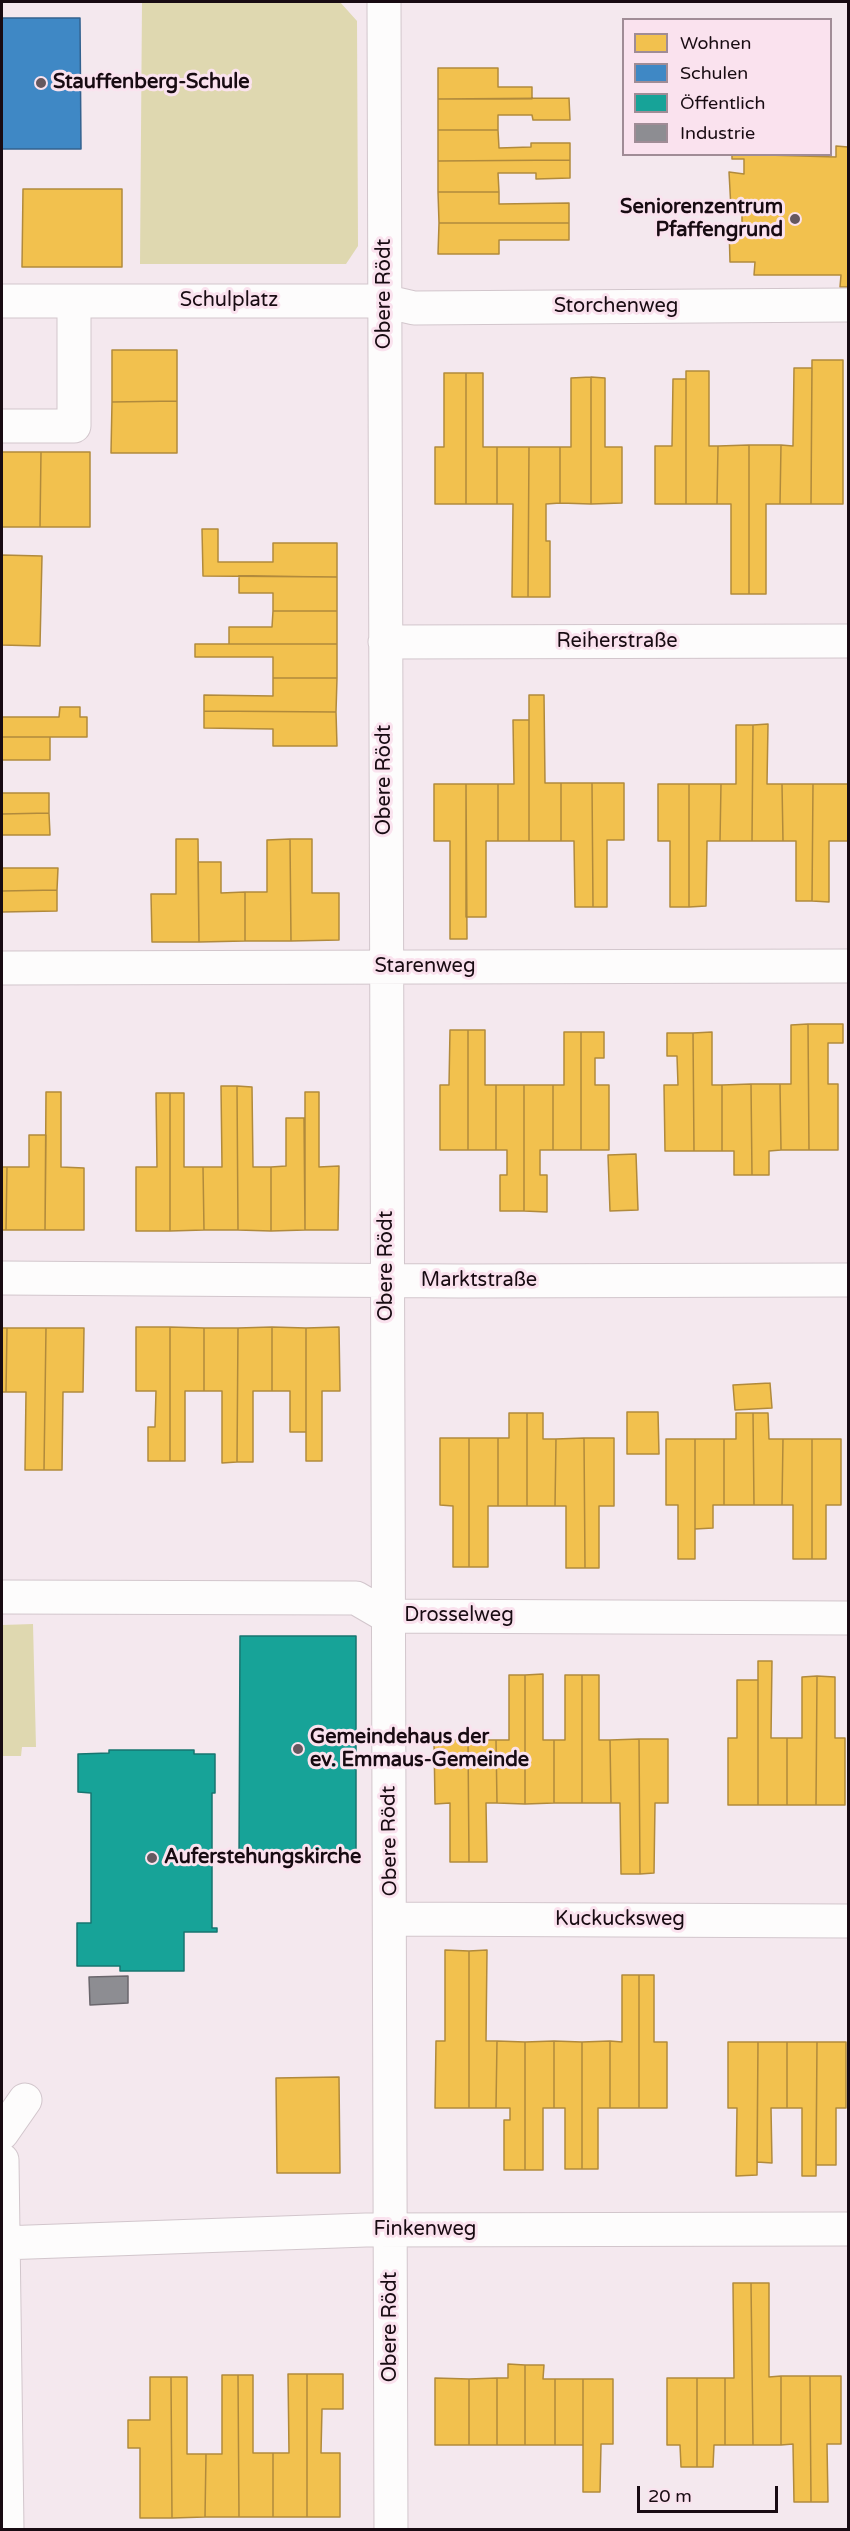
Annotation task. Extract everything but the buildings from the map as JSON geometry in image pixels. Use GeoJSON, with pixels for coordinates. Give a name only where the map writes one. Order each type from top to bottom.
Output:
{"type":"FeatureCollection","features":[{"type":"Feature","properties":{"kind":"street","name":"Obere Rödt"},"geometry":{"type":"LineString","coordinates":[[384,2],[391,2529]]}},
{"type":"Feature","properties":{"kind":"street","name":"Schulplatz"},"geometry":{"type":"LineString","coordinates":[[2,301],[384,301]]}},
{"type":"Feature","properties":{"kind":"street"},"geometry":{"type":"LineString","coordinates":[[2,426],[74,426],[74,301]]}},
{"type":"Feature","properties":{"kind":"street","name":"Storchenweg"},"geometry":{"type":"LineString","coordinates":[[384,301],[414,308],[849,305]]}},
{"type":"Feature","properties":{"kind":"street","name":"Reiherstraße"},"geometry":{"type":"LineString","coordinates":[[385,642],[849,641]]}},
{"type":"Feature","properties":{"kind":"street","name":"Starenweg"},"geometry":{"type":"LineString","coordinates":[[2,968],[849,966]]}},
{"type":"Feature","properties":{"kind":"street","name":"Marktstraße"},"geometry":{"type":"LineString","coordinates":[[2,1278],[387,1281],[849,1280]]}},
{"type":"Feature","properties":{"kind":"street","name":"Drosselweg"},"geometry":{"type":"LineString","coordinates":[[2,1597],[356,1598],[387,1616],[849,1618]]}},
{"type":"Feature","properties":{"kind":"street","name":"Kuckucksweg"},"geometry":{"type":"LineString","coordinates":[[391,1919],[849,1921]]}},
{"type":"Feature","properties":{"kind":"street"},"geometry":{"type":"LineString","coordinates":[[2,2133],[25,2100]]}},
{"type":"Feature","properties":{"kind":"street"},"geometry":{"type":"LineString","coordinates":[[2,2160],[7,2529]]}},
{"type":"Feature","properties":{"kind":"street","name":"Finkenweg"},"geometry":{"type":"LineString","coordinates":[[2,2243],[391,2230],[849,2229]]}},
{"type":"Feature","properties":{"kind":"shaded area"},"geometry":{"type":"Polygon","coordinates":[[[142,2],[340,2],[357,21],[358,246],[346,264],[140,264],[142,2]]]}},
{"type":"Feature","properties":{"kind":"shaded area"},"geometry":{"type":"Polygon","coordinates":[[[33,1624],[36,1747],[22,1747],[21,1756],[2,1756],[2,1625],[33,1624]]]}},
{"type":"Feature","properties":{"kind":"place","name":"Stauffenberg-Schule"},"geometry":{"type":"Point","coordinates":[41,83]}},
{"type":"Feature","properties":{"kind":"place","name":"Seniorenzentrum Pfaffengrund"},"geometry":{"type":"Point","coordinates":[795,219]}},
{"type":"Feature","properties":{"kind":"place","name":"Gemeindehaus der ev. Emmaus-Gemeinde"},"geometry":{"type":"Point","coordinates":[298,1749]}},
{"type":"Feature","properties":{"kind":"place","name":"Auferstehungskirche"},"geometry":{"type":"Point","coordinates":[152,1858]}}]}
